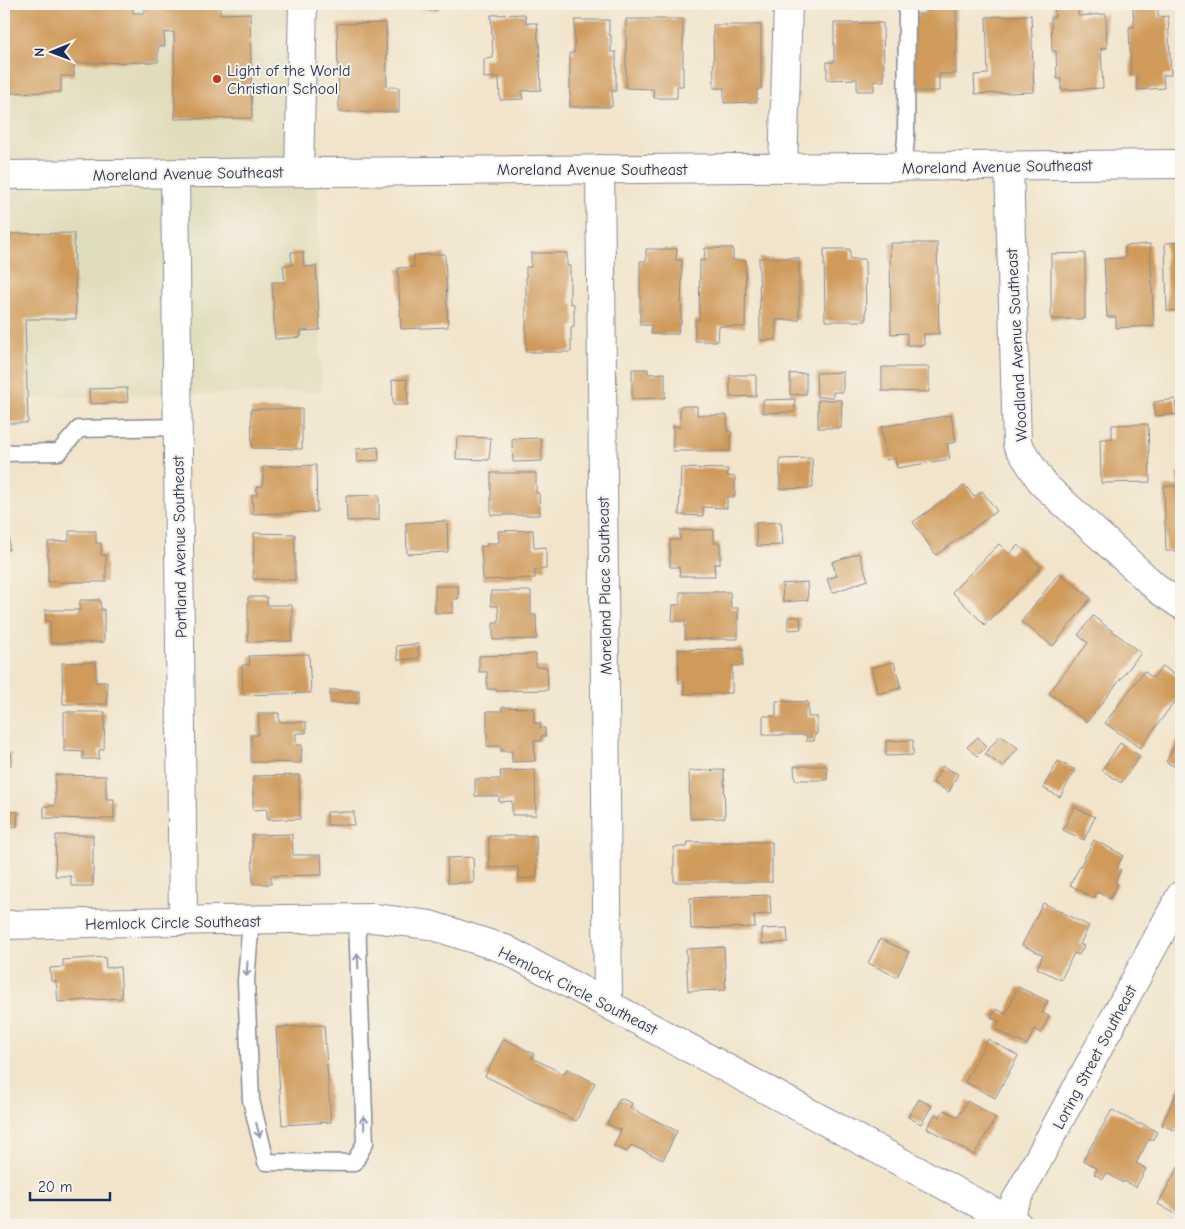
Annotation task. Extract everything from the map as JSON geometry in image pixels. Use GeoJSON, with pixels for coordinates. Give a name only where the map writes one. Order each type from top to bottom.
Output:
{"type":"FeatureCollection","features":[{"type":"Feature","properties":{"kind":"main road"},"geometry":{"type":"LineString","coordinates":[[299,172],[303,4]]}},
{"type":"Feature","properties":{"kind":"main road"},"geometry":{"type":"LineString","coordinates":[[783,168],[788,4]]}},
{"type":"Feature","properties":{"kind":"main road","name":"Moreland Avenue Southeast"},"geometry":{"type":"LineString","coordinates":[[4,174],[1181,164]]}},
{"type":"Feature","properties":{"kind":"main road","name":"Woodland Avenue Southeast"},"geometry":{"type":"LineString","coordinates":[[1009,166],[1017,444],[1043,484],[1159,590],[1181,605]]}},
{"type":"Feature","properties":{"kind":"main road","name":"Moreland Place Southeast"},"geometry":{"type":"LineString","coordinates":[[600,169],[608,1004]]}},
{"type":"Feature","properties":{"kind":"main road","name":"Portland Avenue Southeast"},"geometry":{"type":"LineString","coordinates":[[175,173],[183,921]]}},
{"type":"Feature","properties":{"kind":"main road","name":"Loring Street Southeast"},"geometry":{"type":"LineString","coordinates":[[1012,1222],[1181,895]]}},
{"type":"Feature","properties":{"kind":"main road","name":"Hemlock Circle Southeast"},"geometry":{"type":"LineString","coordinates":[[4,925],[373,918],[430,925],[505,949],[1012,1222]]}},
{"type":"Feature","properties":{"kind":"lane"},"geometry":{"type":"LineString","coordinates":[[903,167],[906,139],[907,4]]}},
{"type":"Feature","properties":{"kind":"lane"},"geometry":{"type":"LineString","coordinates":[[4,453],[59,452],[79,429],[178,427]]}},
{"type":"Feature","properties":{"kind":"lane"},"geometry":{"type":"LineString","coordinates":[[251,920],[246,982],[251,1100],[266,1162],[354,1163],[365,1143],[357,919]]}},
{"type":"Feature","properties":{"kind":"shaded area"},"geometry":{"type":"Polygon","coordinates":[[[4,4],[315,4],[321,392],[4,398],[4,4]]]}},
{"type":"Feature","properties":{"kind":"building"},"geometry":{"type":"Polygon","coordinates":[[[4,4],[133,4],[133,13],[145,13],[145,4],[156,4],[156,10],[182,9],[182,4],[220,4],[220,14],[250,13],[252,118],[175,119],[174,32],[164,33],[165,46],[158,46],[158,62],[74,63],[74,76],[61,76],[61,92],[4,93],[4,4]]]}},
{"type":"Feature","properties":{"kind":"building"},"geometry":{"type":"Polygon","coordinates":[[[420,4],[438,4],[438,10],[420,9],[420,4]]]}},
{"type":"Feature","properties":{"kind":"building"},"geometry":{"type":"Polygon","coordinates":[[[925,4],[956,4],[956,74],[939,74],[939,91],[911,91],[912,14],[925,14],[925,4]]]}},
{"type":"Feature","properties":{"kind":"building"},"geometry":{"type":"Polygon","coordinates":[[[1054,4],[1078,4],[1078,16],[1106,14],[1107,48],[1101,48],[1103,88],[1061,90],[1061,79],[1057,79],[1056,51],[1052,51],[1051,17],[1055,17],[1054,4]]]}},
{"type":"Feature","properties":{"kind":"building"},"geometry":{"type":"Polygon","coordinates":[[[1158,7],[1158,17],[1168,16],[1171,75],[1163,75],[1164,88],[1137,90],[1137,76],[1131,76],[1129,27],[1134,27],[1133,8],[1158,7]]]}},
{"type":"Feature","properties":{"kind":"building"},"geometry":{"type":"Polygon","coordinates":[[[525,14],[526,23],[537,23],[541,90],[522,91],[523,99],[500,100],[499,77],[484,78],[484,59],[493,58],[491,15],[525,14]]]}},
{"type":"Feature","properties":{"kind":"building"},"geometry":{"type":"Polygon","coordinates":[[[1031,15],[1034,92],[975,94],[974,75],[988,74],[986,17],[1031,15]]]}},
{"type":"Feature","properties":{"kind":"building"},"geometry":{"type":"Polygon","coordinates":[[[626,19],[683,19],[683,86],[677,86],[677,98],[654,98],[653,89],[626,88],[626,19]]]}},
{"type":"Feature","properties":{"kind":"building"},"geometry":{"type":"Polygon","coordinates":[[[575,20],[609,20],[611,52],[616,52],[616,91],[612,91],[612,107],[570,107],[570,53],[574,53],[575,20]]]}},
{"type":"Feature","properties":{"kind":"building"},"geometry":{"type":"Polygon","coordinates":[[[386,23],[387,87],[399,87],[399,112],[339,112],[337,24],[386,23]]]}},
{"type":"Feature","properties":{"kind":"building"},"geometry":{"type":"Polygon","coordinates":[[[834,23],[883,23],[884,81],[874,81],[874,91],[857,91],[857,79],[827,80],[827,62],[834,62],[834,23]]]}},
{"type":"Feature","properties":{"kind":"building"},"geometry":{"type":"Polygon","coordinates":[[[713,25],[761,25],[761,89],[757,89],[757,102],[724,103],[724,88],[714,88],[713,25]]]}},
{"type":"Feature","properties":{"kind":"building"},"geometry":{"type":"Polygon","coordinates":[[[74,233],[76,319],[25,319],[28,423],[4,423],[4,234],[74,233]]]}},
{"type":"Feature","properties":{"kind":"building"},"geometry":{"type":"Polygon","coordinates":[[[1181,242],[1181,310],[1167,311],[1165,243],[1181,242]]]}},
{"type":"Feature","properties":{"kind":"building"},"geometry":{"type":"Polygon","coordinates":[[[890,243],[937,243],[939,334],[924,334],[924,345],[907,345],[907,333],[891,334],[890,243]]]}},
{"type":"Feature","properties":{"kind":"building"},"geometry":{"type":"Polygon","coordinates":[[[1150,244],[1154,326],[1116,328],[1116,317],[1107,317],[1104,259],[1125,258],[1125,246],[1150,244]]]}},
{"type":"Feature","properties":{"kind":"building"},"geometry":{"type":"Polygon","coordinates":[[[705,248],[733,248],[733,260],[746,260],[745,327],[719,326],[718,341],[695,341],[695,320],[699,320],[700,260],[704,261],[705,248]]]}},
{"type":"Feature","properties":{"kind":"building"},"geometry":{"type":"Polygon","coordinates":[[[646,249],[677,249],[676,260],[682,260],[681,324],[679,324],[678,334],[651,334],[651,325],[640,325],[640,261],[646,261],[646,249]]]}},
{"type":"Feature","properties":{"kind":"building"},"geometry":{"type":"Polygon","coordinates":[[[824,249],[850,249],[850,259],[865,259],[866,321],[825,321],[824,249]]]}},
{"type":"Feature","properties":{"kind":"building"},"geometry":{"type":"Polygon","coordinates":[[[291,252],[303,252],[304,267],[316,266],[320,330],[301,331],[301,337],[275,339],[272,282],[285,282],[283,265],[292,265],[291,252]]]}},
{"type":"Feature","properties":{"kind":"building"},"geometry":{"type":"Polygon","coordinates":[[[531,253],[567,253],[567,266],[570,266],[570,303],[574,304],[574,326],[571,327],[571,352],[526,352],[526,267],[531,267],[531,253]]]}},
{"type":"Feature","properties":{"kind":"building"},"geometry":{"type":"Polygon","coordinates":[[[1085,253],[1085,319],[1051,319],[1051,254],[1085,253]]]}},
{"type":"Feature","properties":{"kind":"building"},"geometry":{"type":"Polygon","coordinates":[[[445,254],[448,327],[401,329],[398,268],[414,267],[414,255],[445,254]]]}},
{"type":"Feature","properties":{"kind":"building"},"geometry":{"type":"Polygon","coordinates":[[[759,258],[799,258],[799,320],[776,320],[776,340],[760,340],[759,258]]]}},
{"type":"Feature","properties":{"kind":"building"},"geometry":{"type":"Polygon","coordinates":[[[882,367],[929,367],[929,392],[882,391],[882,367]]]}},
{"type":"Feature","properties":{"kind":"building"},"geometry":{"type":"Polygon","coordinates":[[[632,369],[648,369],[648,374],[665,373],[665,398],[632,399],[632,369]]]}},
{"type":"Feature","properties":{"kind":"building"},"geometry":{"type":"Polygon","coordinates":[[[843,372],[843,392],[833,392],[833,397],[817,397],[816,373],[843,372]]]}},
{"type":"Feature","properties":{"kind":"building"},"geometry":{"type":"Polygon","coordinates":[[[806,373],[806,394],[790,395],[790,374],[806,373]]]}},
{"type":"Feature","properties":{"kind":"building"},"geometry":{"type":"Polygon","coordinates":[[[730,375],[756,375],[756,396],[730,397],[730,375]]]}},
{"type":"Feature","properties":{"kind":"building"},"geometry":{"type":"Polygon","coordinates":[[[407,379],[408,405],[393,405],[392,380],[407,379]]]}},
{"type":"Feature","properties":{"kind":"building"},"geometry":{"type":"Polygon","coordinates":[[[127,388],[128,402],[90,404],[89,389],[127,388]]]}},
{"type":"Feature","properties":{"kind":"building"},"geometry":{"type":"Polygon","coordinates":[[[795,399],[795,412],[763,413],[763,400],[795,399]]]}},
{"type":"Feature","properties":{"kind":"building"},"geometry":{"type":"Polygon","coordinates":[[[1175,399],[1177,414],[1155,416],[1154,402],[1175,399]]]}},
{"type":"Feature","properties":{"kind":"building"},"geometry":{"type":"Polygon","coordinates":[[[818,400],[842,400],[841,428],[818,428],[818,400]]]}},
{"type":"Feature","properties":{"kind":"building"},"geometry":{"type":"Polygon","coordinates":[[[680,406],[697,406],[697,415],[727,415],[727,431],[731,431],[730,451],[673,451],[673,426],[680,427],[680,406]]]}},
{"type":"Feature","properties":{"kind":"building"},"geometry":{"type":"Polygon","coordinates":[[[251,409],[302,409],[302,449],[252,448],[251,409]]]}},
{"type":"Feature","properties":{"kind":"building"},"geometry":{"type":"Polygon","coordinates":[[[951,415],[956,442],[947,444],[950,459],[897,468],[895,458],[886,460],[881,427],[951,415]]]}},
{"type":"Feature","properties":{"kind":"building"},"geometry":{"type":"Polygon","coordinates":[[[1148,424],[1150,482],[1101,483],[1100,439],[1112,439],[1112,425],[1148,424]]]}},
{"type":"Feature","properties":{"kind":"building"},"geometry":{"type":"Polygon","coordinates":[[[457,437],[491,438],[489,460],[456,459],[457,437]]]}},
{"type":"Feature","properties":{"kind":"building"},"geometry":{"type":"Polygon","coordinates":[[[541,438],[542,461],[513,462],[512,439],[541,438]]]}},
{"type":"Feature","properties":{"kind":"building"},"geometry":{"type":"Polygon","coordinates":[[[378,447],[379,460],[357,462],[356,449],[378,447]]]}},
{"type":"Feature","properties":{"kind":"building"},"geometry":{"type":"Polygon","coordinates":[[[812,458],[813,488],[780,489],[780,459],[812,458]]]}},
{"type":"Feature","properties":{"kind":"building"},"geometry":{"type":"Polygon","coordinates":[[[316,465],[317,512],[253,514],[252,495],[257,495],[257,487],[263,486],[263,467],[316,465]]]}},
{"type":"Feature","properties":{"kind":"building"},"geometry":{"type":"Polygon","coordinates":[[[681,468],[728,469],[727,476],[735,477],[735,497],[727,497],[727,508],[703,507],[703,516],[679,515],[681,468]]]}},
{"type":"Feature","properties":{"kind":"building"},"geometry":{"type":"Polygon","coordinates":[[[491,473],[536,473],[536,493],[539,493],[540,515],[491,515],[491,473]]]}},
{"type":"Feature","properties":{"kind":"building"},"geometry":{"type":"Polygon","coordinates":[[[1177,473],[1181,473],[1181,551],[1166,551],[1164,486],[1178,486],[1177,473]]]}},
{"type":"Feature","properties":{"kind":"building"},"geometry":{"type":"Polygon","coordinates":[[[965,485],[974,497],[982,491],[997,511],[936,555],[913,522],[965,485]]]}},
{"type":"Feature","properties":{"kind":"building"},"geometry":{"type":"Polygon","coordinates":[[[379,495],[379,520],[347,521],[346,496],[379,495]]]}},
{"type":"Feature","properties":{"kind":"building"},"geometry":{"type":"Polygon","coordinates":[[[447,521],[448,552],[407,554],[406,523],[447,521]]]}},
{"type":"Feature","properties":{"kind":"building"},"geometry":{"type":"Polygon","coordinates":[[[781,522],[783,545],[757,546],[756,523],[781,522]]]}},
{"type":"Feature","properties":{"kind":"building"},"geometry":{"type":"Polygon","coordinates":[[[533,530],[534,548],[546,547],[546,569],[535,570],[535,578],[483,580],[481,546],[487,546],[487,543],[499,543],[498,531],[533,530]]]}},
{"type":"Feature","properties":{"kind":"building"},"geometry":{"type":"Polygon","coordinates":[[[680,530],[714,530],[714,543],[720,543],[720,564],[714,564],[715,576],[680,576],[679,567],[670,567],[670,540],[680,540],[680,530]]]}},
{"type":"Feature","properties":{"kind":"building"},"geometry":{"type":"Polygon","coordinates":[[[69,531],[96,531],[96,543],[101,543],[101,555],[106,555],[106,582],[48,582],[48,542],[69,541],[69,531]]]}},
{"type":"Feature","properties":{"kind":"building"},"geometry":{"type":"Polygon","coordinates":[[[4,533],[9,533],[9,550],[4,550],[4,533]]]}},
{"type":"Feature","properties":{"kind":"building"},"geometry":{"type":"Polygon","coordinates":[[[254,533],[295,534],[295,580],[253,579],[254,533]]]}},
{"type":"Feature","properties":{"kind":"building"},"geometry":{"type":"Polygon","coordinates":[[[999,544],[1009,554],[1018,545],[1041,567],[985,625],[952,592],[999,544]]]}},
{"type":"Feature","properties":{"kind":"building"},"geometry":{"type":"Polygon","coordinates":[[[859,553],[868,580],[832,593],[827,579],[837,576],[832,562],[859,553]]]}},
{"type":"Feature","properties":{"kind":"building"},"geometry":{"type":"Polygon","coordinates":[[[1059,573],[1091,598],[1053,646],[1021,622],[1059,573]]]}},
{"type":"Feature","properties":{"kind":"building"},"geometry":{"type":"Polygon","coordinates":[[[807,582],[808,600],[783,602],[782,584],[807,582]]]}},
{"type":"Feature","properties":{"kind":"building"},"geometry":{"type":"Polygon","coordinates":[[[435,586],[458,586],[458,599],[453,599],[453,613],[435,613],[435,586]]]}},
{"type":"Feature","properties":{"kind":"building"},"geometry":{"type":"Polygon","coordinates":[[[491,591],[531,591],[531,615],[536,615],[537,639],[493,640],[493,623],[499,623],[498,606],[491,606],[491,591]]]}},
{"type":"Feature","properties":{"kind":"building"},"geometry":{"type":"Polygon","coordinates":[[[680,592],[730,592],[731,608],[738,608],[738,639],[685,639],[685,621],[672,621],[673,605],[680,605],[680,592]]]}},
{"type":"Feature","properties":{"kind":"building"},"geometry":{"type":"Polygon","coordinates":[[[248,597],[267,597],[267,605],[292,605],[292,641],[248,642],[248,597]]]}},
{"type":"Feature","properties":{"kind":"building"},"geometry":{"type":"Polygon","coordinates":[[[80,600],[100,600],[101,610],[104,609],[104,642],[51,643],[50,621],[46,621],[45,610],[80,610],[80,600]]]}},
{"type":"Feature","properties":{"kind":"building"},"geometry":{"type":"Polygon","coordinates":[[[1093,616],[1141,653],[1087,722],[1049,693],[1088,643],[1078,635],[1093,616]]]}},
{"type":"Feature","properties":{"kind":"building"},"geometry":{"type":"Polygon","coordinates":[[[788,617],[800,617],[801,629],[788,630],[788,617]]]}},
{"type":"Feature","properties":{"kind":"building"},"geometry":{"type":"Polygon","coordinates":[[[418,644],[419,658],[398,660],[396,646],[418,644]]]}},
{"type":"Feature","properties":{"kind":"building"},"geometry":{"type":"Polygon","coordinates":[[[743,648],[743,666],[732,666],[732,693],[684,694],[684,682],[679,683],[678,650],[743,648]]]}},
{"type":"Feature","properties":{"kind":"building"},"geometry":{"type":"Polygon","coordinates":[[[309,654],[311,693],[243,695],[242,665],[250,665],[249,656],[309,654]]]}},
{"type":"Feature","properties":{"kind":"building"},"geometry":{"type":"Polygon","coordinates":[[[536,654],[536,667],[547,667],[548,690],[496,691],[496,689],[487,689],[487,672],[479,672],[479,656],[536,654]]]}},
{"type":"Feature","properties":{"kind":"building"},"geometry":{"type":"Polygon","coordinates":[[[96,662],[96,682],[107,682],[107,704],[63,704],[62,663],[96,662]]]}},
{"type":"Feature","properties":{"kind":"building"},"geometry":{"type":"Polygon","coordinates":[[[894,662],[901,688],[878,694],[871,668],[894,662]]]}},
{"type":"Feature","properties":{"kind":"building"},"geometry":{"type":"Polygon","coordinates":[[[1163,666],[1181,680],[1181,693],[1140,748],[1105,723],[1144,671],[1153,678],[1163,666]]]}},
{"type":"Feature","properties":{"kind":"building"},"geometry":{"type":"Polygon","coordinates":[[[330,690],[359,690],[359,703],[330,703],[330,690]]]}},
{"type":"Feature","properties":{"kind":"building"},"geometry":{"type":"Polygon","coordinates":[[[776,701],[808,702],[808,717],[817,717],[817,734],[815,734],[814,741],[806,741],[807,735],[763,735],[763,716],[776,716],[776,701]]]}},
{"type":"Feature","properties":{"kind":"building"},"geometry":{"type":"Polygon","coordinates":[[[502,707],[534,708],[534,723],[541,723],[540,728],[545,728],[545,736],[541,736],[541,741],[534,741],[535,761],[512,762],[512,751],[501,751],[501,746],[487,746],[487,711],[502,711],[502,707]]]}},
{"type":"Feature","properties":{"kind":"building"},"geometry":{"type":"Polygon","coordinates":[[[64,712],[105,712],[104,749],[99,750],[99,759],[83,759],[83,752],[64,751],[64,712]]]}},
{"type":"Feature","properties":{"kind":"building"},"geometry":{"type":"Polygon","coordinates":[[[259,713],[279,713],[279,722],[306,722],[306,733],[296,733],[296,745],[302,745],[301,763],[251,762],[251,735],[258,735],[259,713]]]}},
{"type":"Feature","properties":{"kind":"building"},"geometry":{"type":"Polygon","coordinates":[[[1181,733],[1181,770],[1166,762],[1181,733]]]}},
{"type":"Feature","properties":{"kind":"building"},"geometry":{"type":"Polygon","coordinates":[[[1000,735],[1018,748],[1003,767],[985,754],[1000,735]]]}},
{"type":"Feature","properties":{"kind":"building"},"geometry":{"type":"Polygon","coordinates":[[[978,737],[987,746],[977,756],[967,747],[978,737]]]}},
{"type":"Feature","properties":{"kind":"building"},"geometry":{"type":"Polygon","coordinates":[[[913,740],[913,755],[886,756],[886,741],[913,740]]]}},
{"type":"Feature","properties":{"kind":"building"},"geometry":{"type":"Polygon","coordinates":[[[1120,743],[1140,756],[1121,783],[1102,770],[1120,743]]]}},
{"type":"Feature","properties":{"kind":"building"},"geometry":{"type":"Polygon","coordinates":[[[4,753],[11,753],[11,765],[4,766],[4,753]]]}},
{"type":"Feature","properties":{"kind":"building"},"geometry":{"type":"Polygon","coordinates":[[[1058,761],[1075,770],[1060,797],[1043,788],[1058,761]]]}},
{"type":"Feature","properties":{"kind":"building"},"geometry":{"type":"Polygon","coordinates":[[[794,766],[827,766],[827,780],[795,780],[794,766]]]}},
{"type":"Feature","properties":{"kind":"building"},"geometry":{"type":"Polygon","coordinates":[[[942,766],[958,774],[949,792],[933,783],[942,766]]]}},
{"type":"Feature","properties":{"kind":"building"},"geometry":{"type":"Polygon","coordinates":[[[535,770],[536,815],[512,815],[512,801],[499,802],[499,796],[475,796],[475,779],[501,779],[500,771],[535,770]]]}},
{"type":"Feature","properties":{"kind":"building"},"geometry":{"type":"Polygon","coordinates":[[[724,770],[725,818],[690,819],[689,771],[724,770]]]}},
{"type":"Feature","properties":{"kind":"building"},"geometry":{"type":"Polygon","coordinates":[[[55,775],[106,776],[106,799],[114,799],[114,819],[44,818],[44,806],[55,806],[55,775]]]}},
{"type":"Feature","properties":{"kind":"building"},"geometry":{"type":"Polygon","coordinates":[[[299,775],[300,819],[267,820],[267,809],[253,810],[253,776],[299,775]]]}},
{"type":"Feature","properties":{"kind":"building"},"geometry":{"type":"Polygon","coordinates":[[[1074,807],[1095,817],[1084,840],[1063,830],[1074,807]]]}},
{"type":"Feature","properties":{"kind":"building"},"geometry":{"type":"Polygon","coordinates":[[[4,811],[18,812],[17,827],[4,826],[4,811]]]}},
{"type":"Feature","properties":{"kind":"building"},"geometry":{"type":"Polygon","coordinates":[[[327,812],[354,812],[354,825],[327,825],[327,812]]]}},
{"type":"Feature","properties":{"kind":"building"},"geometry":{"type":"Polygon","coordinates":[[[292,834],[293,855],[321,855],[322,875],[271,876],[271,884],[253,884],[252,835],[292,834]]]}},
{"type":"Feature","properties":{"kind":"building"},"geometry":{"type":"Polygon","coordinates":[[[56,835],[93,835],[93,886],[71,886],[71,876],[55,876],[56,835]]]}},
{"type":"Feature","properties":{"kind":"building"},"geometry":{"type":"Polygon","coordinates":[[[489,836],[536,836],[537,878],[519,879],[518,867],[489,868],[489,836]]]}},
{"type":"Feature","properties":{"kind":"building"},"geometry":{"type":"Polygon","coordinates":[[[1094,840],[1123,855],[1117,868],[1121,870],[1115,882],[1118,884],[1110,899],[1097,892],[1094,898],[1070,885],[1094,840]]]}},
{"type":"Feature","properties":{"kind":"building"},"geometry":{"type":"Polygon","coordinates":[[[688,842],[772,842],[772,882],[674,882],[674,847],[687,847],[688,842]]]}},
{"type":"Feature","properties":{"kind":"building"},"geometry":{"type":"Polygon","coordinates":[[[473,857],[474,883],[448,883],[447,858],[473,857]]]}},
{"type":"Feature","properties":{"kind":"building"},"geometry":{"type":"Polygon","coordinates":[[[770,895],[771,914],[754,915],[755,927],[691,929],[690,898],[770,895]]]}},
{"type":"Feature","properties":{"kind":"building"},"geometry":{"type":"Polygon","coordinates":[[[1043,903],[1089,926],[1080,944],[1084,946],[1079,955],[1074,953],[1061,980],[1037,968],[1043,955],[1022,945],[1043,903]]]}},
{"type":"Feature","properties":{"kind":"building"},"geometry":{"type":"Polygon","coordinates":[[[787,928],[788,942],[762,944],[762,929],[787,928]]]}},
{"type":"Feature","properties":{"kind":"building"},"geometry":{"type":"Polygon","coordinates":[[[880,939],[909,952],[897,977],[868,963],[880,939]]]}},
{"type":"Feature","properties":{"kind":"building"},"geometry":{"type":"Polygon","coordinates":[[[724,947],[726,990],[688,991],[686,949],[724,947]]]}},
{"type":"Feature","properties":{"kind":"building"},"geometry":{"type":"Polygon","coordinates":[[[105,957],[106,968],[120,967],[122,998],[58,1002],[56,981],[51,981],[50,968],[63,967],[63,960],[105,957]]]}},
{"type":"Feature","properties":{"kind":"building"},"geometry":{"type":"Polygon","coordinates":[[[1018,987],[1048,1001],[1042,1013],[1049,1016],[1041,1033],[1035,1029],[1027,1045],[996,1030],[999,1021],[991,1018],[996,1009],[1006,1014],[1018,987]]]}},
{"type":"Feature","properties":{"kind":"building"},"geometry":{"type":"Polygon","coordinates":[[[324,1025],[331,1122],[282,1125],[276,1028],[324,1025]]]}},
{"type":"Feature","properties":{"kind":"building"},"geometry":{"type":"Polygon","coordinates":[[[504,1039],[534,1054],[532,1058],[564,1074],[567,1069],[595,1083],[576,1121],[485,1076],[504,1039]]]}},
{"type":"Feature","properties":{"kind":"building"},"geometry":{"type":"Polygon","coordinates":[[[988,1039],[1018,1056],[995,1098],[965,1082],[988,1039]]]}},
{"type":"Feature","properties":{"kind":"building"},"geometry":{"type":"Polygon","coordinates":[[[1181,1082],[1181,1133],[1162,1125],[1181,1082]]]}},
{"type":"Feature","properties":{"kind":"building"},"geometry":{"type":"Polygon","coordinates":[[[620,1098],[632,1103],[630,1108],[677,1131],[663,1160],[631,1145],[627,1152],[614,1146],[621,1130],[607,1124],[620,1098]]]}},
{"type":"Feature","properties":{"kind":"building"},"geometry":{"type":"Polygon","coordinates":[[[919,1099],[932,1106],[921,1124],[908,1117],[919,1099]]]}},
{"type":"Feature","properties":{"kind":"building"},"geometry":{"type":"Polygon","coordinates":[[[967,1101],[996,1118],[974,1155],[927,1128],[935,1114],[940,1117],[944,1110],[958,1117],[967,1101]]]}},
{"type":"Feature","properties":{"kind":"building"},"geometry":{"type":"Polygon","coordinates":[[[1112,1110],[1157,1132],[1152,1141],[1149,1139],[1136,1163],[1146,1169],[1136,1187],[1124,1181],[1123,1183],[1107,1173],[1103,1179],[1094,1174],[1097,1169],[1083,1160],[1112,1110]]]}},
{"type":"Feature","properties":{"kind":"building"},"geometry":{"type":"Polygon","coordinates":[[[1181,1162],[1181,1217],[1158,1204],[1181,1162]]]}},
{"type":"Feature","properties":{"kind":"place","name":"Light of the World Christian School"},"geometry":{"type":"Point","coordinates":[217,79]}}]}
